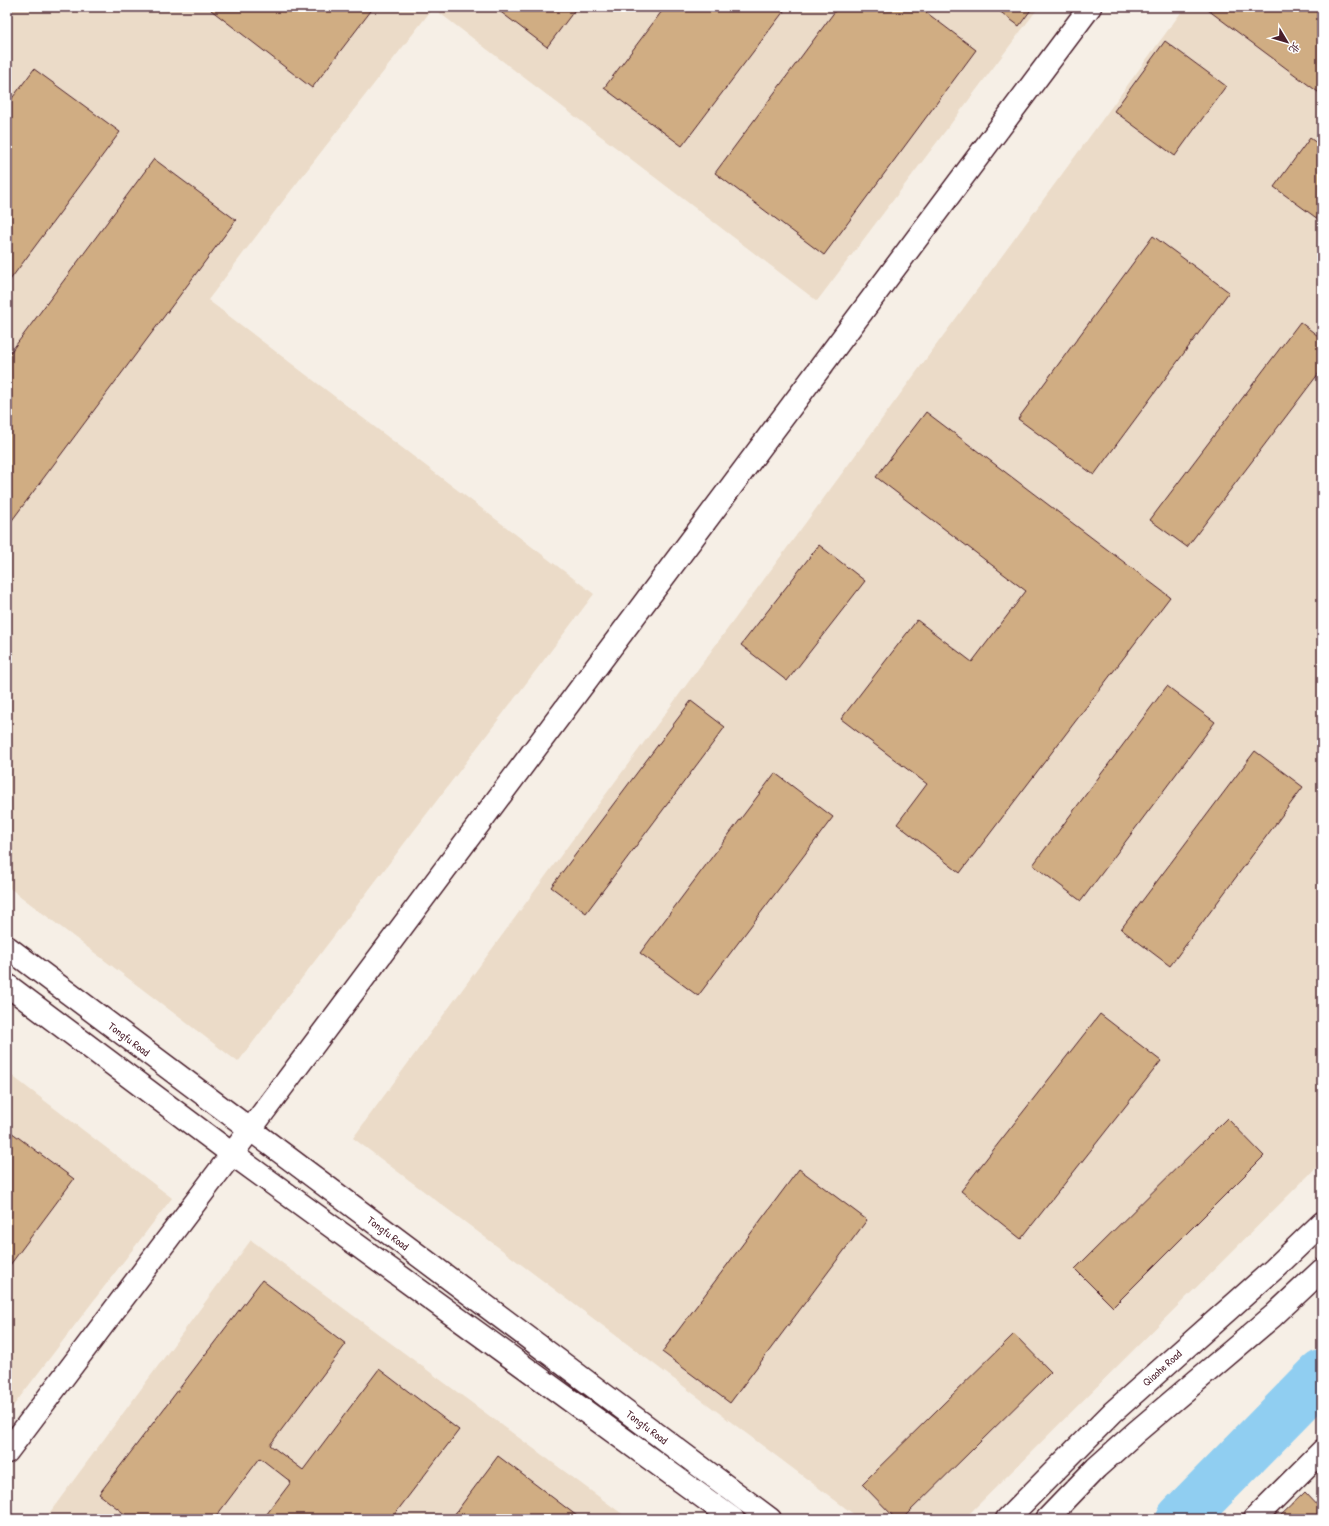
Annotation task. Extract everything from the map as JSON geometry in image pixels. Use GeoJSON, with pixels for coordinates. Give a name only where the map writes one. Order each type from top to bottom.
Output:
{"type":"FeatureCollection","features":[{"type":"Feature","properties":{"kind":"street"},"geometry":{"type":"LineString","coordinates":[[7,1452],[250,1130],[1090,7]]}},
{"type":"Feature","properties":{"kind":"street","name":"Tongfu Road"},"geometry":{"type":"LineString","coordinates":[[7,947],[770,1519]]}},
{"type":"Feature","properties":{"kind":"street"},"geometry":{"type":"LineString","coordinates":[[7,985],[232,1154],[733,1519]]}},
{"type":"Feature","properties":{"kind":"street","name":"Qiaohe Road"},"geometry":{"type":"LineString","coordinates":[[1007,1519],[1113,1412],[1274,1269],[1322,1223]]}},
{"type":"Feature","properties":{"kind":"street"},"geometry":{"type":"LineString","coordinates":[[1047,1519],[1096,1468],[1273,1316],[1322,1270]]}},
{"type":"Feature","properties":{"kind":"street"},"geometry":{"type":"LineString","coordinates":[[1254,1519],[1322,1451]]}},
{"type":"Feature","properties":{"kind":"shaded area"},"geometry":{"type":"Polygon","coordinates":[[[7,7],[1039,7],[817,301],[433,8],[276,210],[208,300],[594,594],[238,1062],[7,886],[7,7]]]}},
{"type":"Feature","properties":{"kind":"shaded area"},"geometry":{"type":"Polygon","coordinates":[[[1185,7],[1322,7],[1322,1162],[964,1519],[860,1519],[353,1138],[1185,7]]]}},
{"type":"Feature","properties":{"kind":"shaded area"},"geometry":{"type":"Polygon","coordinates":[[[7,1072],[172,1198],[7,1414],[7,1072]]]}},
{"type":"Feature","properties":{"kind":"shaded area"},"geometry":{"type":"Polygon","coordinates":[[[251,1240],[629,1519],[45,1519],[251,1240]]]}},
{"type":"Feature","properties":{"kind":"building"},"geometry":{"type":"Polygon","coordinates":[[[213,7],[374,7],[312,88],[211,10],[213,7]]]}},
{"type":"Feature","properties":{"kind":"building"},"geometry":{"type":"Polygon","coordinates":[[[494,7],[577,7],[547,47],[494,7]]]}},
{"type":"Feature","properties":{"kind":"building"},"geometry":{"type":"Polygon","coordinates":[[[665,7],[787,7],[682,146],[604,88],[665,7]]]}},
{"type":"Feature","properties":{"kind":"building"},"geometry":{"type":"Polygon","coordinates":[[[838,7],[919,7],[976,50],[824,255],[715,173],[838,7]]]}},
{"type":"Feature","properties":{"kind":"building"},"geometry":{"type":"Polygon","coordinates":[[[994,7],[1033,7],[1019,26],[994,7]]]}},
{"type":"Feature","properties":{"kind":"building"},"geometry":{"type":"Polygon","coordinates":[[[1204,7],[1322,7],[1322,95],[1204,7]]]}},
{"type":"Feature","properties":{"kind":"building"},"geometry":{"type":"Polygon","coordinates":[[[1165,41],[1226,86],[1175,156],[1114,111],[1165,41]]]}},
{"type":"Feature","properties":{"kind":"building"},"geometry":{"type":"Polygon","coordinates":[[[34,69],[120,132],[7,284],[7,105],[34,69]]]}},
{"type":"Feature","properties":{"kind":"building"},"geometry":{"type":"Polygon","coordinates":[[[1310,138],[1322,147],[1322,222],[1274,187],[1310,138]]]}},
{"type":"Feature","properties":{"kind":"building"},"geometry":{"type":"Polygon","coordinates":[[[154,159],[236,220],[7,527],[7,357],[154,159]]]}},
{"type":"Feature","properties":{"kind":"building"},"geometry":{"type":"Polygon","coordinates":[[[1153,236],[1229,292],[1094,475],[1018,419],[1153,236]]]}},
{"type":"Feature","properties":{"kind":"building"},"geometry":{"type":"Polygon","coordinates":[[[1300,322],[1322,339],[1322,369],[1187,547],[1150,520],[1300,322]]]}},
{"type":"Feature","properties":{"kind":"building"},"geometry":{"type":"Polygon","coordinates":[[[926,412],[1170,597],[960,873],[897,824],[927,784],[841,719],[917,620],[972,662],[1026,591],[876,477],[926,412]]]}},
{"type":"Feature","properties":{"kind":"building"},"geometry":{"type":"Polygon","coordinates":[[[819,545],[865,581],[787,681],[741,645],[819,545]]]}},
{"type":"Feature","properties":{"kind":"building"},"geometry":{"type":"Polygon","coordinates":[[[1167,686],[1215,722],[1081,901],[1033,865],[1167,686]]]}},
{"type":"Feature","properties":{"kind":"building"},"geometry":{"type":"Polygon","coordinates":[[[691,701],[725,727],[586,913],[551,887],[691,701]]]}},
{"type":"Feature","properties":{"kind":"building"},"geometry":{"type":"Polygon","coordinates":[[[1255,751],[1303,787],[1170,966],[1121,929],[1255,751]]]}},
{"type":"Feature","properties":{"kind":"building"},"geometry":{"type":"Polygon","coordinates":[[[775,773],[833,817],[698,996],[640,953],[775,773]]]}},
{"type":"Feature","properties":{"kind":"building"},"geometry":{"type":"Polygon","coordinates":[[[1100,1014],[1161,1061],[1021,1239],[961,1191],[1100,1014]]]}},
{"type":"Feature","properties":{"kind":"building"},"geometry":{"type":"Polygon","coordinates":[[[1227,1118],[1264,1156],[1113,1307],[1075,1269],[1227,1118]]]}},
{"type":"Feature","properties":{"kind":"building"},"geometry":{"type":"Polygon","coordinates":[[[7,1129],[74,1179],[7,1269],[7,1129]]]}},
{"type":"Feature","properties":{"kind":"building"},"geometry":{"type":"Polygon","coordinates":[[[799,1169],[867,1220],[730,1403],[662,1352],[799,1169]]]}},
{"type":"Feature","properties":{"kind":"building"},"geometry":{"type":"Polygon","coordinates":[[[262,1280],[346,1344],[270,1445],[303,1470],[379,1369],[459,1430],[391,1519],[263,1519],[291,1482],[260,1458],[214,1519],[131,1519],[99,1494],[262,1280]]]}},
{"type":"Feature","properties":{"kind":"building"},"geometry":{"type":"Polygon","coordinates":[[[1014,1334],[1051,1372],[902,1519],[896,1519],[862,1484],[1014,1334]]]}},
{"type":"Feature","properties":{"kind":"building"},"geometry":{"type":"Polygon","coordinates":[[[498,1456],[577,1516],[575,1519],[451,1519],[498,1456]]]}},
{"type":"Feature","properties":{"kind":"building"},"geometry":{"type":"Polygon","coordinates":[[[1305,1492],[1322,1510],[1322,1519],[1277,1519],[1305,1492]]]}},
{"type":"Feature","properties":{"kind":"waterway"},"geometry":{"type":"LineString","coordinates":[[1181,1519],[1322,1375]]}}]}
